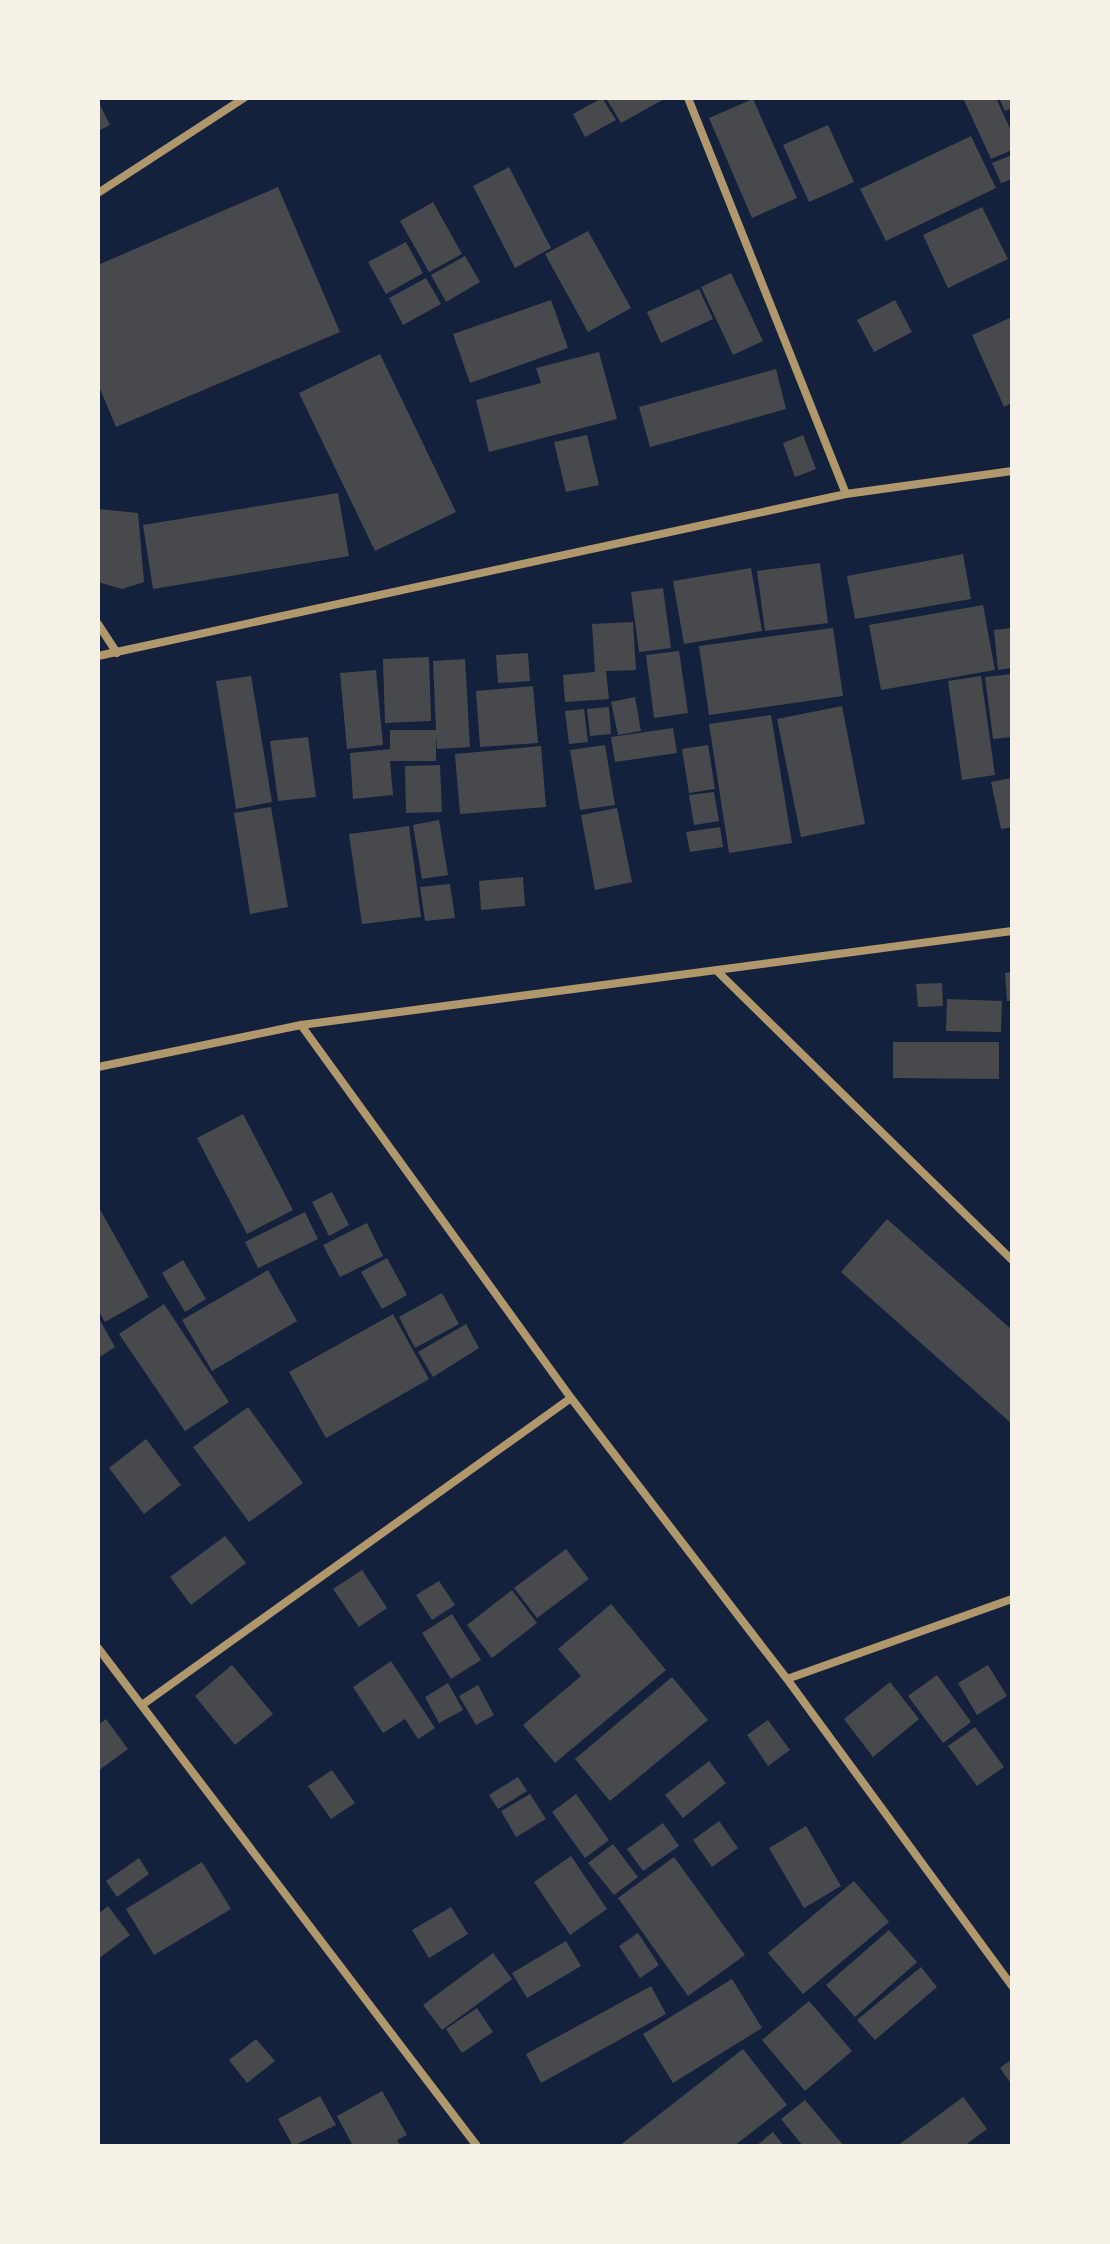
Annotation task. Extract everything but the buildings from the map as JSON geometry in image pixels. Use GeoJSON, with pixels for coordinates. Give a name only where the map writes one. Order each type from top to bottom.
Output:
{"type":"FeatureCollection","features":[{"type":"Feature","properties":{"kind":"street"},"geometry":{"type":"LineString","coordinates":[[98,193],[244,98]]}},
{"type":"Feature","properties":{"kind":"street"},"geometry":{"type":"LineString","coordinates":[[688,98],[846,494]]}},
{"type":"Feature","properties":{"kind":"street"},"geometry":{"type":"LineString","coordinates":[[98,656],[846,494],[1012,471]]}},
{"type":"Feature","properties":{"kind":"street"},"geometry":{"type":"LineString","coordinates":[[98,624],[117,653]]}},
{"type":"Feature","properties":{"kind":"street"},"geometry":{"type":"LineString","coordinates":[[98,1067],[301,1025],[1012,931]]}},
{"type":"Feature","properties":{"kind":"street"},"geometry":{"type":"LineString","coordinates":[[717,971],[1012,1260]]}},
{"type":"Feature","properties":{"kind":"street"},"geometry":{"type":"LineString","coordinates":[[301,1025],[571,1398],[787,1679],[1012,1986]]}},
{"type":"Feature","properties":{"kind":"street"},"geometry":{"type":"LineString","coordinates":[[142,1705],[571,1398]]}},
{"type":"Feature","properties":{"kind":"street"},"geometry":{"type":"LineString","coordinates":[[787,1679],[1012,1599]]}},
{"type":"Feature","properties":{"kind":"street"},"geometry":{"type":"LineString","coordinates":[[98,1648],[477,2146]]}}]}
